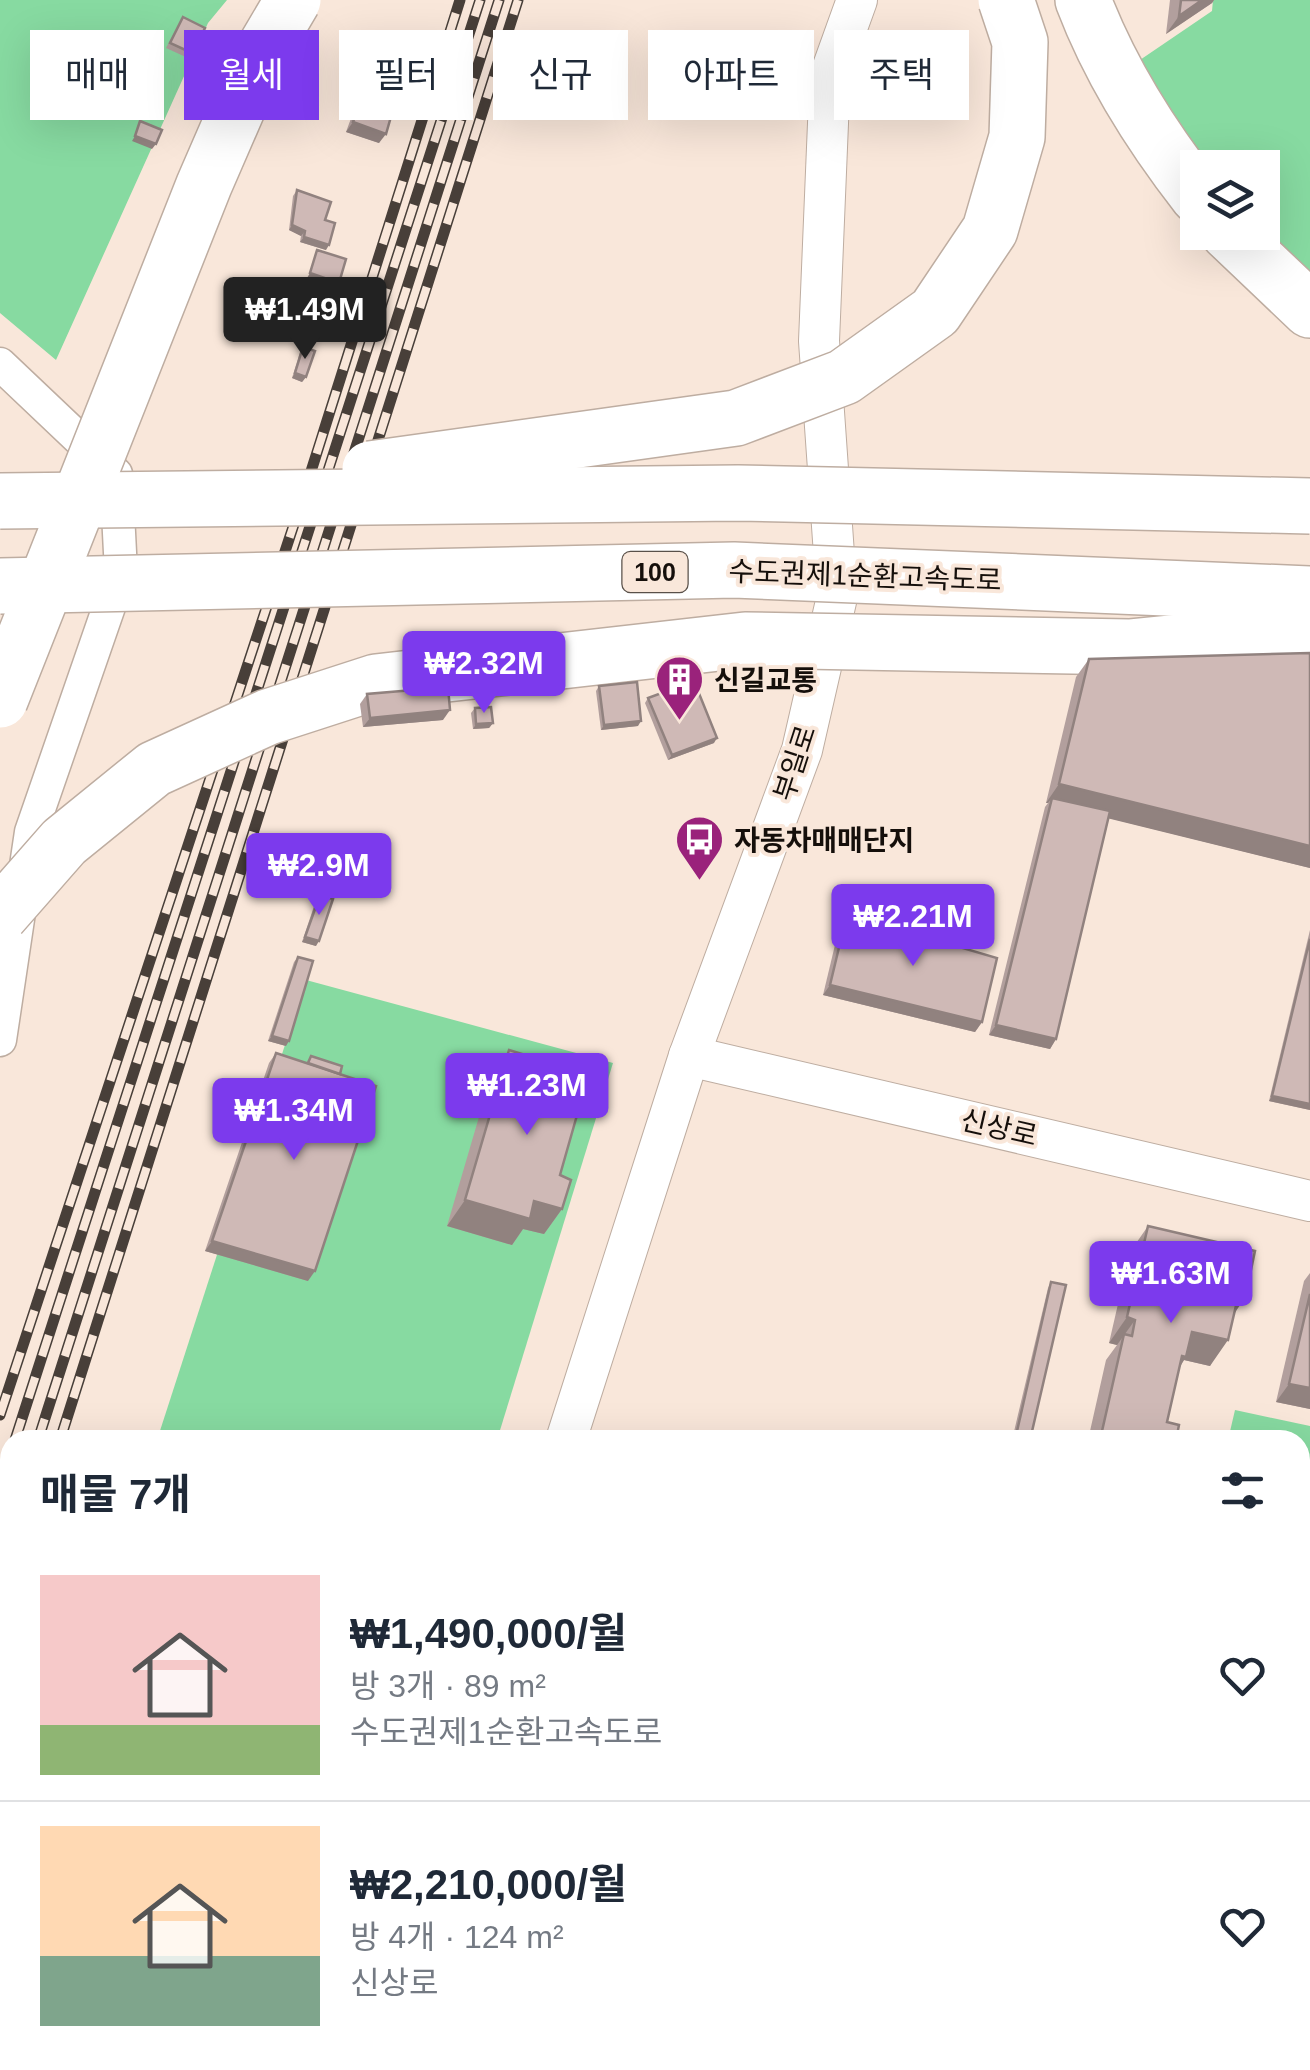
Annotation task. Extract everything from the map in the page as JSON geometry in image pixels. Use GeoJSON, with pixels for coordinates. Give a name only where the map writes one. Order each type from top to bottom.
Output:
{"type":"FeatureCollection","features":[{"type":"Feature","properties":{"kind":"highway"},"geometry":{"type":"LineString","coordinates":[[0,610],[196,116],[254,0]]}},
{"type":"Feature","properties":{"kind":"highway"},"geometry":{"type":"LineString","coordinates":[[0,700],[204,185],[260,56],[293,0]]}},
{"type":"Feature","properties":{"kind":"highway"},"geometry":{"type":"LineString","coordinates":[[204,496],[467,452],[736,418],[844,377],[935,312],[990,230],[1017,138],[1020,42],[1006,0]]}},
{"type":"Feature","properties":{"kind":"highway"},"geometry":{"type":"LineString","coordinates":[[1082,0],[1099,44],[1160,147],[1180,173]]}},
{"type":"Feature","properties":{"kind":"highway"},"geometry":{"type":"LineString","coordinates":[[1247,250],[1310,310]]}},
{"type":"Feature","properties":{"kind":"highway"},"geometry":{"type":"LineString","coordinates":[[0,501],[738,493],[1310,506]]}},
{"type":"Feature","properties":{"kind":"highway","name":"수도권제1순환고속도로"},"geometry":{"type":"LineString","coordinates":[[0,586],[734,570],[1310,594]]}},
{"type":"Feature","properties":{"kind":"highway"},"geometry":{"type":"LineString","coordinates":[[0,916],[64,842],[154,769],[268,717],[376,682],[745,640],[1129,647],[1310,629]]}},
{"type":"Feature","properties":{"kind":"street","name":"부일로"},"geometry":{"type":"LineString","coordinates":[[569,1430],[688,1056],[802,750],[837,597],[819,341],[830,75],[857,0]]}},
{"type":"Feature","properties":{"kind":"street"},"geometry":{"type":"LineString","coordinates":[[0,364],[116,474],[121,572],[31,832],[0,1040]]}},
{"type":"Feature","properties":{"kind":"street","name":"신상로"},"geometry":{"type":"LineString","coordinates":[[688,1056],[1310,1201]]}},
{"type":"Feature","properties":{"kind":"green space"},"geometry":{"type":"Polygon","coordinates":[[[0,0],[227,0],[205,30],[184,30],[184,76],[56,360],[0,313],[0,0]]]}},
{"type":"Feature","properties":{"kind":"green space"},"geometry":{"type":"Polygon","coordinates":[[[1213,0],[1310,0],[1310,273],[1280,247],[1280,150],[1191,150],[1137,62],[1212,11],[1213,0]]]}},
{"type":"Feature","properties":{"kind":"green space"},"geometry":{"type":"Polygon","coordinates":[[[306,980],[613,1063],[500,1430],[160,1430],[306,980]]]}},
{"type":"Feature","properties":{"kind":"green space"},"geometry":{"type":"Polygon","coordinates":[[[1235,1410],[1310,1426],[1310,1430],[1230,1430],[1235,1410]]]}},
{"type":"Feature","properties":{"kind":"building"},"geometry":{"type":"Polygon","coordinates":[[[1181,0],[1202,0],[1179,16],[1181,0]]]}},
{"type":"Feature","properties":{"kind":"building"},"geometry":{"type":"Polygon","coordinates":[[[183,17],[205,28],[184,30],[184,49],[170,43],[183,17]]]}},
{"type":"Feature","properties":{"kind":"building"},"geometry":{"type":"Polygon","coordinates":[[[354,120],[390,120],[386,134],[354,120]]]}},
{"type":"Feature","properties":{"kind":"building"},"geometry":{"type":"Polygon","coordinates":[[[140,121],[162,130],[156,144],[135,136],[140,121]]]}},
{"type":"Feature","properties":{"kind":"building"},"geometry":{"type":"Polygon","coordinates":[[[297,190],[331,202],[325,220],[335,223],[329,245],[304,237],[305,231],[292,225],[297,190]]]}},
{"type":"Feature","properties":{"kind":"building"},"geometry":{"type":"Polygon","coordinates":[[[317,250],[346,259],[339,283],[310,273],[317,250]]]}},
{"type":"Feature","properties":{"kind":"building"},"geometry":{"type":"Polygon","coordinates":[[[303,347],[315,351],[306,377],[295,373],[303,347]]]}},
{"type":"Feature","properties":{"kind":"building"},"geometry":{"type":"Polygon","coordinates":[[[1310,653],[1310,846],[1059,784],[1089,659],[1310,653]]]}},
{"type":"Feature","properties":{"kind":"building","name":"신길교통"},"geometry":{"type":"Polygon","coordinates":[[[694,681],[717,738],[672,755],[648,698],[694,681]]]}},
{"type":"Feature","properties":{"kind":"building"},"geometry":{"type":"Polygon","coordinates":[[[637,682],[641,721],[604,725],[599,686],[637,682]]]}},
{"type":"Feature","properties":{"kind":"building"},"geometry":{"type":"Polygon","coordinates":[[[448,687],[450,710],[370,718],[367,694],[448,687]]]}},
{"type":"Feature","properties":{"kind":"building"},"geometry":{"type":"Polygon","coordinates":[[[491,707],[493,723],[476,724],[475,708],[491,707]]]}},
{"type":"Feature","properties":{"kind":"building"},"geometry":{"type":"Polygon","coordinates":[[[1052,798],[1110,811],[1056,1039],[996,1025],[1052,798]]]}},
{"type":"Feature","properties":{"kind":"building"},"geometry":{"type":"Polygon","coordinates":[[[328,840],[338,843],[333,866],[322,864],[328,840]]]}},
{"type":"Feature","properties":{"kind":"building"},"geometry":{"type":"Polygon","coordinates":[[[320,895],[333,899],[319,941],[305,937],[320,895]]]}},
{"type":"Feature","properties":{"kind":"building"},"geometry":{"type":"Polygon","coordinates":[[[847,914],[997,958],[982,1022],[830,985],[847,914]]]}},
{"type":"Feature","properties":{"kind":"building"},"geometry":{"type":"Polygon","coordinates":[[[1310,939],[1310,1104],[1272,1096],[1310,939]]]}},
{"type":"Feature","properties":{"kind":"building"},"geometry":{"type":"Polygon","coordinates":[[[298,957],[313,961],[289,1041],[272,1036],[298,957]]]}},
{"type":"Feature","properties":{"kind":"building"},"geometry":{"type":"Polygon","coordinates":[[[509,1050],[574,1070],[571,1082],[585,1087],[560,1175],[571,1180],[562,1209],[534,1201],[530,1219],[465,1200],[509,1050]]]}},
{"type":"Feature","properties":{"kind":"building"},"geometry":{"type":"Polygon","coordinates":[[[276,1053],[376,1086],[315,1271],[212,1241],[276,1053]]]}},
{"type":"Feature","properties":{"kind":"building"},"geometry":{"type":"Polygon","coordinates":[[[311,1056],[342,1066],[340,1074],[308,1063],[311,1056]]]}},
{"type":"Feature","properties":{"kind":"building"},"geometry":{"type":"Polygon","coordinates":[[[1148,1226],[1255,1251],[1245,1298],[1238,1297],[1228,1340],[1192,1332],[1186,1357],[1182,1356],[1167,1422],[1179,1425],[1178,1430],[1102,1430],[1124,1334],[1132,1336],[1135,1320],[1127,1317],[1148,1226]]]}},
{"type":"Feature","properties":{"kind":"building"},"geometry":{"type":"Polygon","coordinates":[[[1051,1282],[1066,1285],[1032,1430],[1017,1430],[1051,1282]]]}},
{"type":"Feature","properties":{"kind":"building"},"geometry":{"type":"Polygon","coordinates":[[[1310,1294],[1310,1388],[1289,1384],[1310,1294]]]}},
{"type":"Feature","properties":{"kind":"railway"},"geometry":{"type":"LineString","coordinates":[[0,1415],[301,503],[460,0]]}},
{"type":"Feature","properties":{"kind":"railway"},"geometry":{"type":"LineString","coordinates":[[18,1430],[480,0]]}},
{"type":"Feature","properties":{"kind":"railway"},"geometry":{"type":"LineString","coordinates":[[41,1430],[499,0]]}},
{"type":"Feature","properties":{"kind":"railway"},"geometry":{"type":"LineString","coordinates":[[63,1430],[518,0]]}},
{"type":"Feature","properties":{"kind":"place","name":"신길교통"},"geometry":{"type":"Point","coordinates":[679,722]}},
{"type":"Feature","properties":{"kind":"place","name":"자동차매매단지"},"geometry":{"type":"Point","coordinates":[699,882]}}]}
